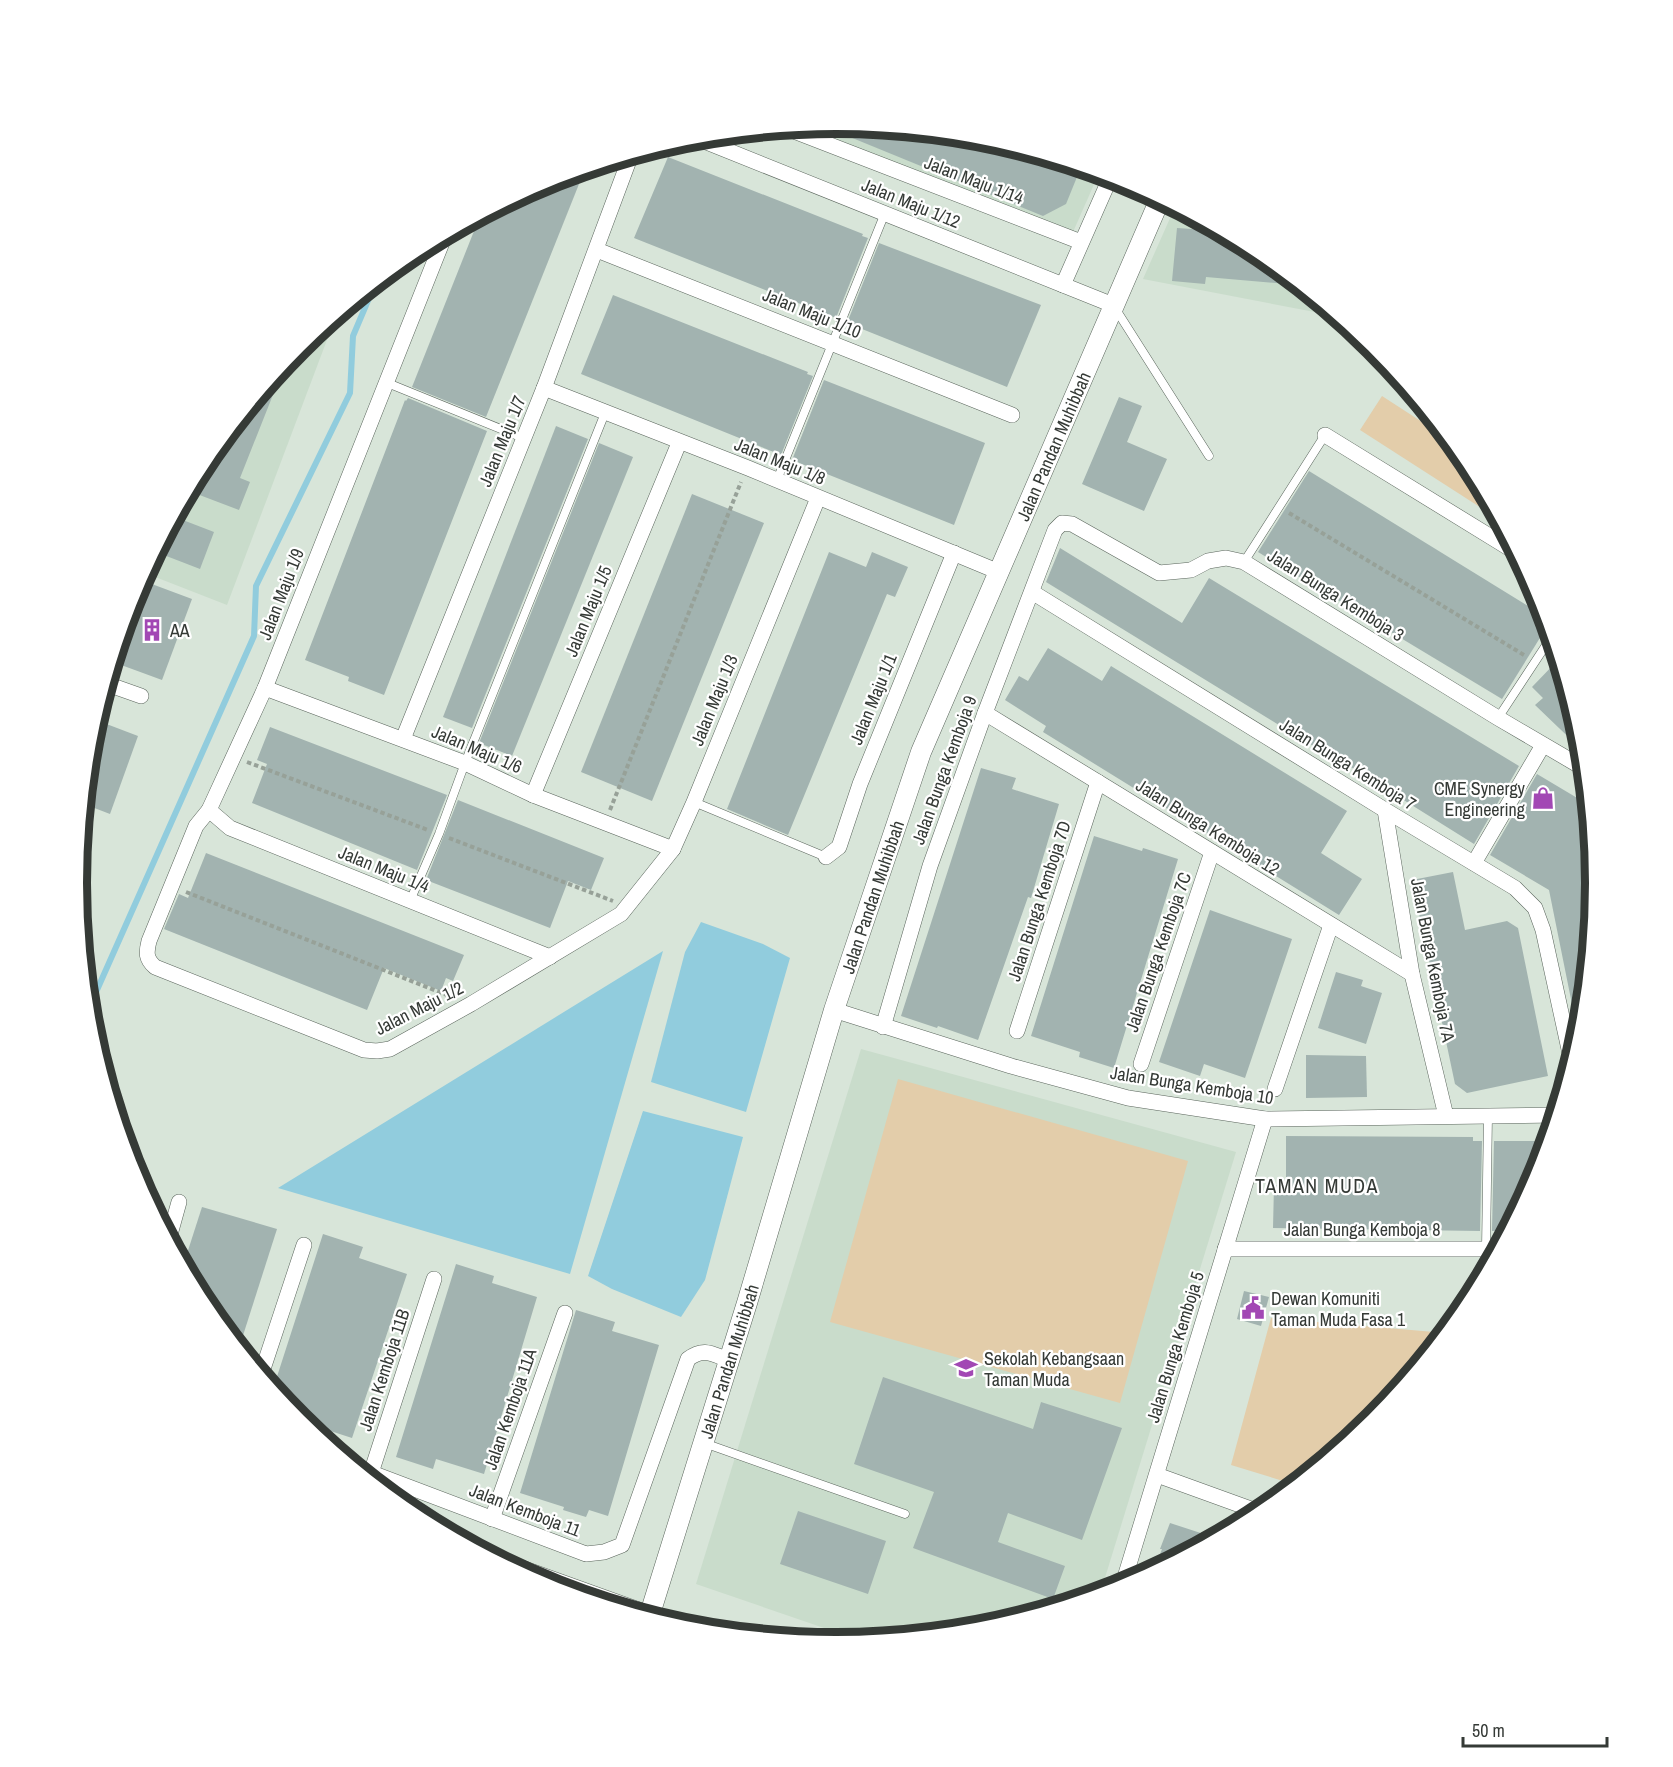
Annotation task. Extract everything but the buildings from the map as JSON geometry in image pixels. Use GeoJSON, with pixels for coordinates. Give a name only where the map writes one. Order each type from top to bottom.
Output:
{"type":"FeatureCollection","features":[{"type":"Feature","properties":{"kind":"street","name":"Jalan Maju 1/14"},"geometry":{"type":"LineString","coordinates":[[809,135],[1081,242]]}},
{"type":"Feature","properties":{"kind":"street","name":"Jalan Maju 1/12"},"geometry":{"type":"LineString","coordinates":[[711,145],[1113,305]]}},
{"type":"Feature","properties":{"kind":"street","name":"Jalan Maju 1/7"},"geometry":{"type":"LineString","coordinates":[[403,739],[544,388],[628,165]]}},
{"type":"Feature","properties":{"kind":"street"},"geometry":{"type":"LineString","coordinates":[[1062,285],[1106,185]]}},
{"type":"Feature","properties":{"kind":"street","name":"Jalan Pandan Muhibbah"},"geometry":{"type":"LineString","coordinates":[[651,1609],[834,1010],[921,752],[1157,206]]}},
{"type":"Feature","properties":{"kind":"street","name":"Jalan Maju 1/9"},"geometry":{"type":"LineString","coordinates":[[148,961],[146,951],[149,941],[171,886],[196,826],[209,810],[265,688],[439,248]]}},
{"type":"Feature","properties":{"kind":"street","name":"Jalan Maju 1/10"},"geometry":{"type":"LineString","coordinates":[[597,250],[1012,415]]}},
{"type":"Feature","properties":{"kind":"street","name":"Jalan Maju 1/8"},"geometry":{"type":"LineString","coordinates":[[544,388],[679,443],[748,468],[999,572]]}},
{"type":"Feature","properties":{"kind":"street"},"geometry":{"type":"LineString","coordinates":[[1326,435],[1506,546]]}},
{"type":"Feature","properties":{"kind":"street","name":"Jalan Maju 1/5"},"geometry":{"type":"LineString","coordinates":[[534,795],[679,443]]}},
{"type":"Feature","properties":{"kind":"street","name":"Jalan Maju 1/3"},"geometry":{"type":"LineString","coordinates":[[627,906],[673,849],[818,498]]}},
{"type":"Feature","properties":{"kind":"street","name":"Jalan Bunga Kemboja 3"},"geometry":{"type":"LineString","coordinates":[[1055,530],[1062,523],[1072,524],[1159,573],[1191,570],[1208,561],[1226,558],[1244,562],[1576,764]]}},
{"type":"Feature","properties":{"kind":"street","name":"Jalan Bunga Kemboja 9"},"geometry":{"type":"LineString","coordinates":[[883,1027],[930,866],[1055,530]]}},
{"type":"Feature","properties":{"kind":"street","name":"Jalan Maju 1/1"},"geometry":{"type":"LineString","coordinates":[[826,857],[839,847],[860,784],[954,553]]}},
{"type":"Feature","properties":{"kind":"street","name":"Jalan Bunga Kemboja 7"},"geometry":{"type":"LineString","coordinates":[[1032,592],[1515,888],[1535,908],[1543,930],[1568,1045]]}},
{"type":"Feature","properties":{"kind":"street"},"geometry":{"type":"LineString","coordinates":[[114,686],[141,696]]}},
{"type":"Feature","properties":{"kind":"street","name":"Jalan Maju 1/6"},"geometry":{"type":"LineString","coordinates":[[265,688],[465,763],[534,795],[673,849]]}},
{"type":"Feature","properties":{"kind":"street","name":"Jalan Bunga Kemboja 12"},"geometry":{"type":"LineString","coordinates":[[985,713],[1412,974]]}},
{"type":"Feature","properties":{"kind":"street"},"geometry":{"type":"LineString","coordinates":[[1474,863],[1543,745]]}},
{"type":"Feature","properties":{"kind":"street","name":"Jalan Bunga Kemboja 7D"},"geometry":{"type":"LineString","coordinates":[[1017,1031],[1098,782]]}},
{"type":"Feature","properties":{"kind":"street","name":"Jalan Maju 1/4"},"geometry":{"type":"LineString","coordinates":[[209,810],[230,828],[550,957]]}},
{"type":"Feature","properties":{"kind":"street","name":"Jalan Bunga Kemboja 7A"},"geometry":{"type":"LineString","coordinates":[[1385,810],[1412,974],[1446,1116]]}},
{"type":"Feature","properties":{"kind":"street","name":"Jalan Bunga Kemboja 7C"},"geometry":{"type":"LineString","coordinates":[[1141,1064],[1212,852]]}},
{"type":"Feature","properties":{"kind":"street","name":"Jalan Maju 1/2"},"geometry":{"type":"LineString","coordinates":[[148,961],[164,972],[371,1051],[390,1049],[550,957],[621,914],[627,906]]}},
{"type":"Feature","properties":{"kind":"street"},"geometry":{"type":"LineString","coordinates":[[1275,1089],[1331,925]]}},
{"type":"Feature","properties":{"kind":"street","name":"Jalan Bunga Kemboja 10"},"geometry":{"type":"LineString","coordinates":[[834,1010],[1011,1066],[1128,1098],[1265,1119],[1549,1115]]}},
{"type":"Feature","properties":{"kind":"street","name":"Jalan Bunga Kemboja 5"},"geometry":{"type":"LineString","coordinates":[[1126,1575],[1265,1119]]}},
{"type":"Feature","properties":{"kind":"street"},"geometry":{"type":"LineString","coordinates":[[171,1229],[179,1202]]}},
{"type":"Feature","properties":{"kind":"street"},"geometry":{"type":"LineString","coordinates":[[264,1367],[304,1245]]}},
{"type":"Feature","properties":{"kind":"street","name":"Jalan Bunga Kemboja 8"},"geometry":{"type":"LineString","coordinates":[[1226,1249],[1491,1248]]}},
{"type":"Feature","properties":{"kind":"street","name":"Jalan Kemboja 11B"},"geometry":{"type":"LineString","coordinates":[[372,1471],[434,1279]]}},
{"type":"Feature","properties":{"kind":"street","name":"Jalan Kemboja 11A"},"geometry":{"type":"LineString","coordinates":[[492,1519],[565,1313]]}},
{"type":"Feature","properties":{"kind":"street","name":"Jalan Kemboja 11"},"geometry":{"type":"LineString","coordinates":[[376,1475],[586,1554],[604,1552],[622,1545],[688,1359],[695,1353],[705,1351],[729,1360]]}},
{"type":"Feature","properties":{"kind":"street"},"geometry":{"type":"LineString","coordinates":[[1157,1475],[1250,1509]]}},
{"type":"Feature","properties":{"kind":"lane"},"geometry":{"type":"LineString","coordinates":[[777,480],[885,213]]}},
{"type":"Feature","properties":{"kind":"lane"},"geometry":{"type":"LineString","coordinates":[[1113,305],[1209,456]]}},
{"type":"Feature","properties":{"kind":"lane"},"geometry":{"type":"LineString","coordinates":[[386,382],[523,438]]}},
{"type":"Feature","properties":{"kind":"lane"},"geometry":{"type":"LineString","coordinates":[[410,901],[440,834],[465,763],[605,413]]}},
{"type":"Feature","properties":{"kind":"lane"},"geometry":{"type":"LineString","coordinates":[[1244,562],[1326,435]]}},
{"type":"Feature","properties":{"kind":"lane"},"geometry":{"type":"LineString","coordinates":[[1498,718],[1546,644]]}},
{"type":"Feature","properties":{"kind":"lane"},"geometry":{"type":"LineString","coordinates":[[694,802],[826,857]]}},
{"type":"Feature","properties":{"kind":"lane"},"geometry":{"type":"LineString","coordinates":[[1488,1115],[1493,1245]]}},
{"type":"Feature","properties":{"kind":"lane"},"geometry":{"type":"LineString","coordinates":[[703,1442],[905,1514]]}},
{"type":"Feature","properties":{"kind":"path"},"geometry":{"type":"LineString","coordinates":[[606,822],[748,468]]}},
{"type":"Feature","properties":{"kind":"path"},"geometry":{"type":"LineString","coordinates":[[1279,507],[1535,662]]}},
{"type":"Feature","properties":{"kind":"path"},"geometry":{"type":"LineString","coordinates":[[171,886],[471,1004]]}},
{"type":"Feature","properties":{"kind":"shaded area"},"geometry":{"type":"Polygon","coordinates":[[[824,134],[934,140],[983,148],[1096,181],[1073,232],[824,134]]]}},
{"type":"Feature","properties":{"kind":"shaded area"},"geometry":{"type":"Polygon","coordinates":[[[1172,213],[1253,260],[1323,314],[1143,279],[1172,213]]]}},
{"type":"Feature","properties":{"kind":"shaded area"},"geometry":{"type":"Polygon","coordinates":[[[330,332],[227,605],[153,576],[187,509],[213,467],[273,389],[330,332]]]}},
{"type":"Feature","properties":{"kind":"shaded area"},"geometry":{"type":"Polygon","coordinates":[[[1382,396],[1432,428],[1460,467],[1488,512],[1360,430],[1382,396]]]}},
{"type":"Feature","properties":{"kind":"shaded area","name":"Sekolah Kebangsaan Taman Muda"},"geometry":{"type":"Polygon","coordinates":[[[861,1049],[1236,1152],[1103,1583],[1030,1607],[983,1619],[934,1627],[838,1633],[696,1584],[861,1049]]]}},
{"type":"Feature","properties":{"kind":"shaded area"},"geometry":{"type":"Polygon","coordinates":[[[898,1079],[1188,1161],[1120,1403],[830,1322],[898,1079]]]}},
{"type":"Feature","properties":{"kind":"shaded area"},"geometry":{"type":"Polygon","coordinates":[[[1271,1318],[1437,1332],[1400,1378],[1366,1413],[1331,1447],[1287,1482],[1231,1465],[1271,1318]]]}},
{"type":"Feature","properties":{"kind":"water"},"geometry":{"type":"Polygon","coordinates":[[[701,922],[763,944],[790,958],[746,1112],[651,1082],[685,952],[701,922]]]}},
{"type":"Feature","properties":{"kind":"water"},"geometry":{"type":"Polygon","coordinates":[[[663,951],[570,1274],[278,1188],[663,951]]]}},
{"type":"Feature","properties":{"kind":"water"},"geometry":{"type":"Polygon","coordinates":[[[643,1111],[743,1137],[705,1280],[681,1317],[612,1289],[588,1276],[643,1111]]]}},
{"type":"Feature","properties":{"kind":"waterway"},"geometry":{"type":"LineString","coordinates":[[95,994],[254,636],[256,586],[350,393],[353,336],[369,298]]}},
{"type":"Feature","properties":{"kind":"place","name":"AA"},"geometry":{"type":"Point","coordinates":[152,630]}},
{"type":"Feature","properties":{"kind":"place","name":"CME Synergy Engineering"},"geometry":{"type":"Point","coordinates":[1543,798]}},
{"type":"Feature","properties":{"kind":"place","name":"Dewan Komuniti Taman Muda Fasa 1"},"geometry":{"type":"Point","coordinates":[1253,1308]}},
{"type":"Feature","properties":{"kind":"place","name":"Sekolah Kebangsaan Taman Muda"},"geometry":{"type":"Point","coordinates":[966,1368]}},
{"type":"Feature","properties":{"kind":"district","name":"TAMAN MUDA"},"geometry":{"type":"Point","coordinates":[1317,1185]}}]}
